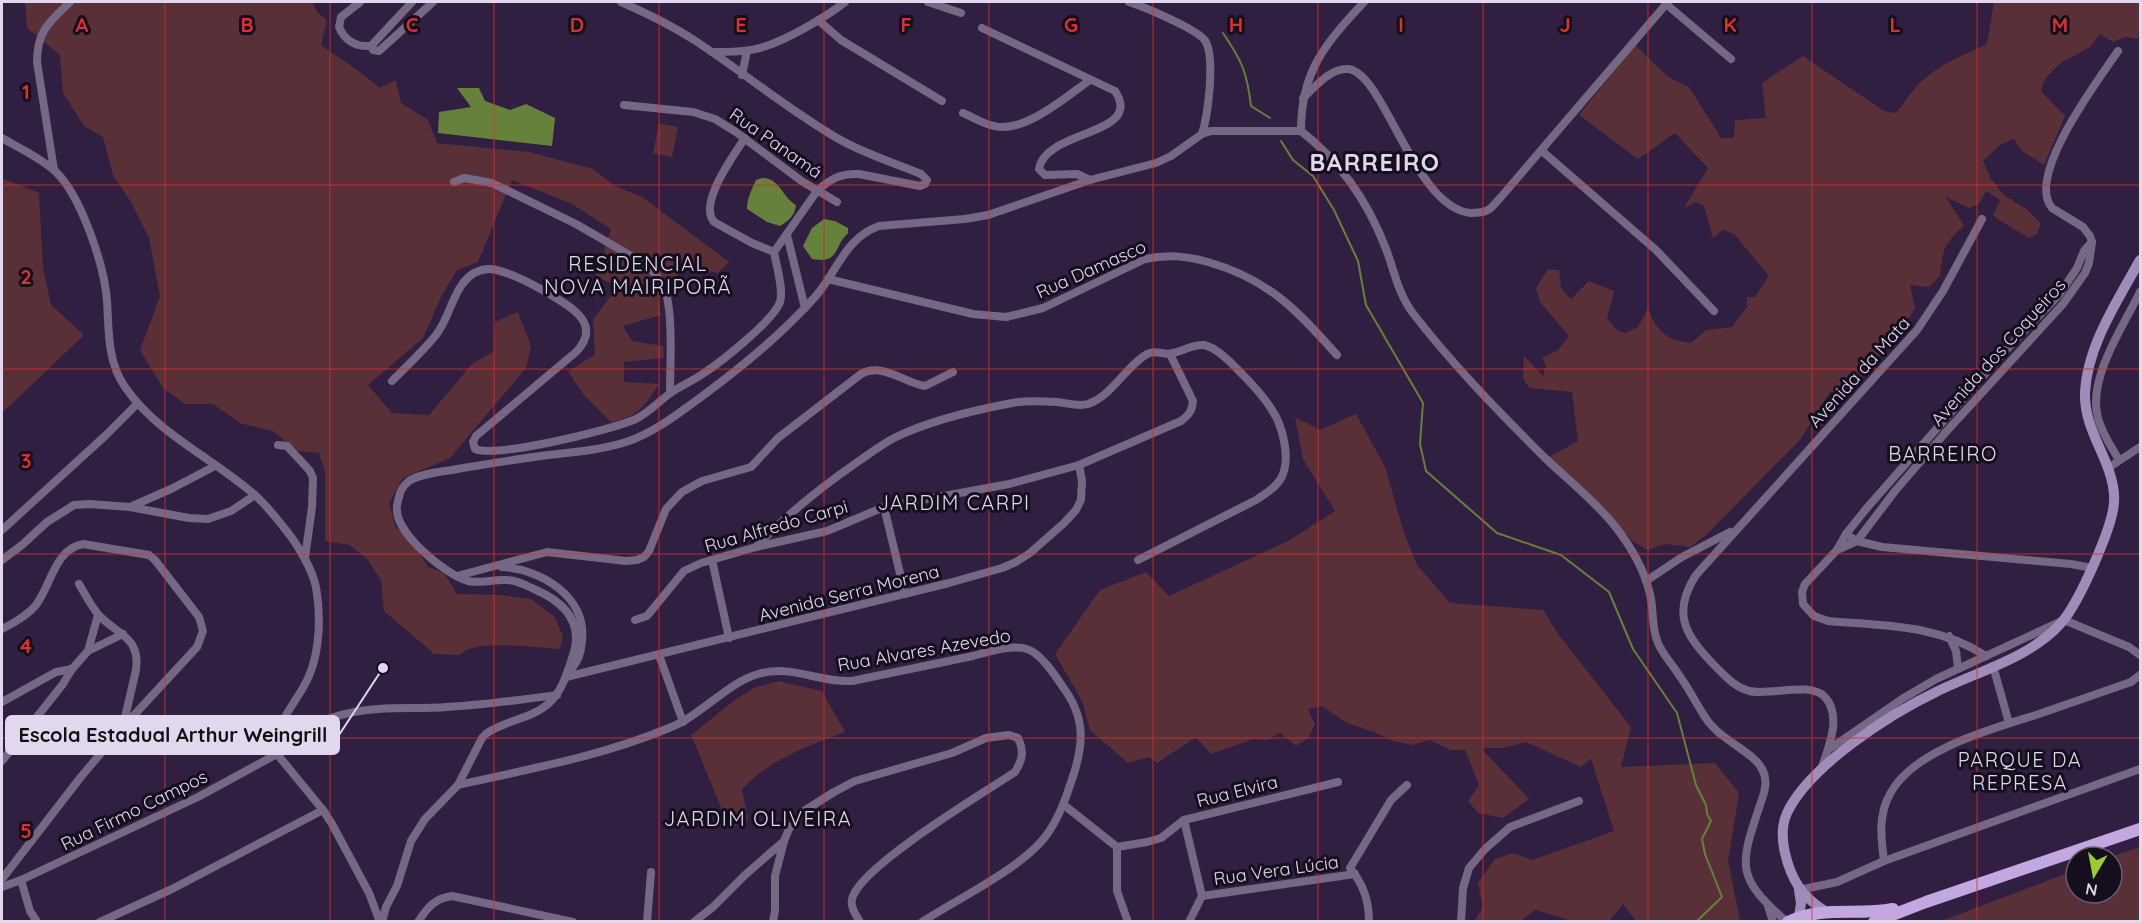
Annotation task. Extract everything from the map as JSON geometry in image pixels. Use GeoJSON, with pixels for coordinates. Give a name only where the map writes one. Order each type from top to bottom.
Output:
{"type":"FeatureCollection","features":[{"type":"Feature","properties":{"kind":"main road"},"geometry":{"type":"LineString","coordinates":[[1828,916],[1813,904],[1794,883],[1786,857],[1782,829],[1786,814],[1796,799],[1821,768],[1912,705],[2035,646],[2064,620],[2092,568],[2112,516],[2115,500],[2108,468],[2085,409],[2085,392],[2091,361],[2100,336],[2140,260]]}},
{"type":"Feature","properties":{"kind":"main road"},"geometry":{"type":"LineString","coordinates":[[1874,921],[2140,829]]}},
{"type":"Feature","properties":{"kind":"main road"},"geometry":{"type":"LineString","coordinates":[[1791,920],[1801,903],[1799,890]]}},
{"type":"Feature","properties":{"kind":"main road"},"geometry":{"type":"LineString","coordinates":[[1791,920],[1880,911],[1926,902]]}},
{"type":"Feature","properties":{"kind":"street"},"geometry":{"type":"LineString","coordinates":[[54,170],[37,51],[43,30],[70,2]]}},
{"type":"Feature","properties":{"kind":"street"},"geometry":{"type":"LineString","coordinates":[[360,2],[341,17],[339,27],[350,42],[361,47],[371,46],[412,2]]}},
{"type":"Feature","properties":{"kind":"street"},"geometry":{"type":"LineString","coordinates":[[371,46],[375,51],[382,50],[433,2]]}},
{"type":"Feature","properties":{"kind":"street"},"geometry":{"type":"LineString","coordinates":[[392,381],[437,334],[458,290],[466,279],[475,272],[487,269],[500,270],[573,308],[581,316],[586,332],[582,346],[476,436],[474,447],[480,451],[498,450],[543,443],[613,427],[647,412],[670,393],[706,372],[734,350],[776,309],[781,294],[774,252],[817,191],[831,179],[859,174],[920,186],[927,180],[921,174],[856,149],[835,138],[667,23],[621,2]]}},
{"type":"Feature","properties":{"kind":"street"},"geometry":{"type":"LineString","coordinates":[[712,52],[747,51],[776,42],[818,20],[845,2]]}},
{"type":"Feature","properties":{"kind":"street"},"geometry":{"type":"LineString","coordinates":[[928,2],[961,13]]}},
{"type":"Feature","properties":{"kind":"street"},"geometry":{"type":"LineString","coordinates":[[1129,2],[1184,26],[1200,35],[1206,42],[1209,61],[1209,106],[1202,134]]}},
{"type":"Feature","properties":{"kind":"street"},"geometry":{"type":"LineString","coordinates":[[1301,131],[1303,98],[1309,76],[1317,61],[1364,2]]}},
{"type":"Feature","properties":{"kind":"street"},"geometry":{"type":"LineString","coordinates":[[1303,98],[1328,76],[1339,70],[1349,69],[1358,72],[1365,77],[1413,160],[1443,201],[1467,213],[1478,213],[1487,211],[1502,197],[1667,3],[1731,59]]}},
{"type":"Feature","properties":{"kind":"street"},"geometry":{"type":"LineString","coordinates":[[818,20],[841,40],[942,101]]}},
{"type":"Feature","properties":{"kind":"street"},"geometry":{"type":"LineString","coordinates":[[981,28],[1114,91],[1121,105],[1120,112],[1111,123],[1052,148],[1042,159],[1039,169],[1041,173],[1050,177],[1077,174],[1090,180]]}},
{"type":"Feature","properties":{"kind":"street"},"geometry":{"type":"LineString","coordinates":[[742,75],[747,51]]}},
{"type":"Feature","properties":{"kind":"street"},"geometry":{"type":"LineString","coordinates":[[2092,242],[2083,226],[2048,204],[2045,194],[2054,158],[2066,128],[2118,51]]}},
{"type":"Feature","properties":{"kind":"street"},"geometry":{"type":"LineString","coordinates":[[963,113],[995,127],[1014,125],[1048,111],[1090,80]]}},
{"type":"Feature","properties":{"kind":"street","name":"Rua Panamá"},"geometry":{"type":"LineString","coordinates":[[624,105],[703,115],[715,119],[817,191],[837,202]]}},
{"type":"Feature","properties":{"kind":"street"},"geometry":{"type":"LineString","coordinates":[[381,921],[397,886],[411,841],[425,819],[458,785],[482,738],[487,733],[537,712],[557,695],[566,676],[575,646],[576,631],[567,610],[546,594],[510,580],[478,582],[456,576],[430,557],[402,526],[396,512],[398,498],[409,481],[435,473],[590,450],[626,442],[678,414],[764,348],[805,308],[854,241],[868,230],[879,226],[988,215],[1090,180],[1156,163],[1184,148],[1202,134],[1221,129],[1301,131],[1317,144],[1357,189],[1380,234],[1398,285],[1411,310],[1493,406],[1613,524],[1633,553],[1646,581],[1654,630],[1661,650],[1685,683],[1708,723],[1757,762],[1762,769],[1765,789],[1748,837],[1745,863],[1752,885],[1767,905],[1773,921]]}},
{"type":"Feature","properties":{"kind":"street"},"geometry":{"type":"LineString","coordinates":[[2,138],[54,170],[65,182],[73,196],[94,242],[105,281],[110,348],[113,366],[119,379],[137,404],[168,432],[255,495],[277,519],[305,559],[315,585],[318,603],[315,656],[310,675],[278,732],[275,744],[277,754],[323,810],[369,892],[381,921]]}},
{"type":"Feature","properties":{"kind":"street"},"geometry":{"type":"LineString","coordinates":[[745,138],[719,180],[709,203],[710,217],[714,222],[752,243],[774,252]]}},
{"type":"Feature","properties":{"kind":"street"},"geometry":{"type":"LineString","coordinates":[[1542,151],[1656,250],[1714,311]]}},
{"type":"Feature","properties":{"kind":"street"},"geometry":{"type":"LineString","coordinates":[[454,182],[464,178],[492,183],[576,224],[645,264],[653,271],[663,284],[669,301],[670,393]]}},
{"type":"Feature","properties":{"kind":"street","name":"Avenida da Mata"},"geometry":{"type":"LineString","coordinates":[[1821,768],[1832,734],[1831,706],[1821,694],[1806,689],[1750,691],[1728,680],[1690,637],[1684,625],[1683,601],[1688,587],[1736,529],[1917,330],[1938,300],[1982,219]]}},
{"type":"Feature","properties":{"kind":"street"},"geometry":{"type":"LineString","coordinates":[[787,235],[805,308]]}},
{"type":"Feature","properties":{"kind":"street","name":"Avenida dos Coqueiros"},"geometry":{"type":"LineString","coordinates":[[1986,656],[1949,636],[1931,631],[1828,621],[1814,616],[1803,604],[1802,592],[1805,584],[1837,550],[1846,534],[1946,418],[2059,295],[2077,268],[2084,251],[2092,242]]}},
{"type":"Feature","properties":{"kind":"street","name":"Avenida dos Coqueiros"},"geometry":{"type":"LineString","coordinates":[[1837,550],[1857,541],[1909,475],[2072,293],[2089,263],[2092,242]]}},
{"type":"Feature","properties":{"kind":"street","name":"Rua Damasco"},"geometry":{"type":"LineString","coordinates":[[828,279],[973,314],[1005,317],[1044,308],[1087,285],[1145,259],[1162,255],[1178,255],[1220,266],[1253,279],[1286,301],[1337,355]]}},
{"type":"Feature","properties":{"kind":"street"},"geometry":{"type":"LineString","coordinates":[[2118,460],[2097,416],[2098,383],[2103,366],[2140,292]]}},
{"type":"Feature","properties":{"kind":"street"},"geometry":{"type":"LineString","coordinates":[[756,547],[803,502],[894,438],[949,418],[1013,403],[1031,401],[1089,404],[1105,393],[1149,353],[1156,351],[1170,354],[1198,345],[1210,348],[1253,386],[1273,411],[1279,423],[1285,453],[1285,465],[1281,479],[1271,490],[1248,504],[1138,560]]}},
{"type":"Feature","properties":{"kind":"street","name":"Rua Alfredo Carpi"},"geometry":{"type":"LineString","coordinates":[[635,620],[652,612],[684,572],[692,566],[756,547],[827,531],[884,507],[1009,484],[1078,465],[1121,448],[1188,416],[1192,409],[1192,401],[1170,354]]}},
{"type":"Feature","properties":{"kind":"street"},"geometry":{"type":"LineString","coordinates":[[456,576],[547,552],[626,561],[637,560],[644,557],[666,509],[682,492],[702,481],[750,467],[788,430],[867,371],[889,374],[925,386],[953,372]]}},
{"type":"Feature","properties":{"kind":"street"},"geometry":{"type":"LineString","coordinates":[[2,530],[137,404]]}},
{"type":"Feature","properties":{"kind":"street"},"geometry":{"type":"LineString","coordinates":[[278,445],[287,446],[310,471],[313,478],[313,498],[305,559]]}},
{"type":"Feature","properties":{"kind":"street"},"geometry":{"type":"LineString","coordinates":[[2108,468],[2140,447]]}},
{"type":"Feature","properties":{"kind":"street","name":"Avenida Serra Morena"},"geometry":{"type":"LineString","coordinates":[[566,676],[905,594],[993,571],[1016,562],[1030,554],[1076,510],[1083,490],[1078,465]]}},
{"type":"Feature","properties":{"kind":"street"},"geometry":{"type":"LineString","coordinates":[[130,507],[171,489],[214,466]]}},
{"type":"Feature","properties":{"kind":"street"},"geometry":{"type":"LineString","coordinates":[[2,560],[66,508],[88,504],[130,507],[189,518],[208,519],[231,511],[255,495]]}},
{"type":"Feature","properties":{"kind":"street"},"geometry":{"type":"LineString","coordinates":[[884,507],[905,594]]}},
{"type":"Feature","properties":{"kind":"street","name":"Avenida da Mata"},"geometry":{"type":"LineString","coordinates":[[1646,581],[1682,557],[1736,529]]}},
{"type":"Feature","properties":{"kind":"street"},"geometry":{"type":"LineString","coordinates":[[1846,534],[1857,541],[1882,547],[2071,564],[2092,568]]}},
{"type":"Feature","properties":{"kind":"street"},"geometry":{"type":"LineString","coordinates":[[2,629],[20,619],[36,605],[62,558],[75,545],[93,544],[149,555],[199,617],[202,624],[201,639],[197,647],[123,727],[57,806],[2,879]]}},
{"type":"Feature","properties":{"kind":"street"},"geometry":{"type":"LineString","coordinates":[[712,560],[729,638]]}},
{"type":"Feature","properties":{"kind":"street"},"geometry":{"type":"LineString","coordinates":[[495,567],[516,568],[552,582],[579,611],[584,628],[579,661],[566,676]]}},
{"type":"Feature","properties":{"kind":"street"},"geometry":{"type":"LineString","coordinates":[[79,584],[98,615],[131,642],[137,661],[123,727]]}},
{"type":"Feature","properties":{"kind":"street"},"geometry":{"type":"LineString","coordinates":[[88,651],[98,615]]}},
{"type":"Feature","properties":{"kind":"street"},"geometry":{"type":"LineString","coordinates":[[1828,750],[1902,699],[1958,668],[2064,620],[2129,646],[2140,655]]}},
{"type":"Feature","properties":{"kind":"street"},"geometry":{"type":"LineString","coordinates":[[2,761],[88,651],[123,634]]}},
{"type":"Feature","properties":{"kind":"street"},"geometry":{"type":"LineString","coordinates":[[1949,636],[1956,651],[1958,668]]}},
{"type":"Feature","properties":{"kind":"street","name":"Rua Alvares Azevedo"},"geometry":{"type":"LineString","coordinates":[[458,785],[570,760],[628,743],[683,722],[744,679],[758,674],[783,670],[806,673],[830,681],[852,681],[994,651],[1021,648],[1029,649],[1040,658],[1062,686],[1080,718],[1081,744],[1064,805]]}},
{"type":"Feature","properties":{"kind":"street"},"geometry":{"type":"LineString","coordinates":[[660,655],[683,722]]}},
{"type":"Feature","properties":{"kind":"street"},"geometry":{"type":"LineString","coordinates":[[1993,666],[2009,723]]}},
{"type":"Feature","properties":{"kind":"street"},"geometry":{"type":"LineString","coordinates":[[2,702],[56,672],[72,669]]}},
{"type":"Feature","properties":{"kind":"street"},"geometry":{"type":"LineString","coordinates":[[1884,861],[1881,822],[1884,805],[1891,791],[1903,777],[1940,750],[2009,723],[2131,682],[2140,675]]}},
{"type":"Feature","properties":{"kind":"street"},"geometry":{"type":"LineString","coordinates":[[275,744],[311,726],[364,710],[472,706],[557,695]]}},
{"type":"Feature","properties":{"kind":"street"},"geometry":{"type":"LineString","coordinates":[[773,921],[775,876],[784,841],[789,829],[804,811],[855,781],[952,753],[986,738],[1009,735],[1018,738],[1023,749],[1021,762],[1015,771],[900,849],[862,883],[852,897],[853,911],[860,921]]}},
{"type":"Feature","properties":{"kind":"street","name":"Rua Firmo Campos"},"geometry":{"type":"LineString","coordinates":[[2,886],[21,880],[198,797],[277,754]]}},
{"type":"Feature","properties":{"kind":"street"},"geometry":{"type":"LineString","coordinates":[[1799,890],[1837,882],[1884,861],[2140,769]]}},
{"type":"Feature","properties":{"kind":"street","name":"Rua Elvira"},"geometry":{"type":"LineString","coordinates":[[1202,896],[1184,820],[1338,782]]}},
{"type":"Feature","properties":{"kind":"street"},"geometry":{"type":"LineString","coordinates":[[1369,921],[1365,893],[1350,868],[1391,800],[1407,785]]}},
{"type":"Feature","properties":{"kind":"street"},"geometry":{"type":"LineString","coordinates":[[1461,921],[1463,888],[1469,868],[1485,849],[1509,827],[1579,801]]}},
{"type":"Feature","properties":{"kind":"street"},"geometry":{"type":"LineString","coordinates":[[922,921],[1028,855],[1048,832],[1064,805],[1118,847],[1161,838],[1184,820]]}},
{"type":"Feature","properties":{"kind":"street"},"geometry":{"type":"LineString","coordinates":[[100,921],[190,879],[323,810]]}},
{"type":"Feature","properties":{"kind":"street"},"geometry":{"type":"LineString","coordinates":[[694,921],[713,907],[784,841]]}},
{"type":"Feature","properties":{"kind":"street"},"geometry":{"type":"LineString","coordinates":[[1118,847],[1117,891],[1128,921]]}},
{"type":"Feature","properties":{"kind":"street"},"geometry":{"type":"LineString","coordinates":[[647,921],[651,872]]}},
{"type":"Feature","properties":{"kind":"street","name":"Rua Vera Lúcia"},"geometry":{"type":"LineString","coordinates":[[1202,896],[1355,874]]}},
{"type":"Feature","properties":{"kind":"street"},"geometry":{"type":"LineString","coordinates":[[21,880],[30,911],[37,921]]}},
{"type":"Feature","properties":{"kind":"street"},"geometry":{"type":"LineString","coordinates":[[418,921],[435,901],[442,897],[452,896],[573,921]]}},
{"type":"Feature","properties":{"kind":"street"},"geometry":{"type":"LineString","coordinates":[[1189,921],[1202,896]]}},
{"type":"Feature","properties":{"kind":"street"},"geometry":{"type":"LineString","coordinates":[[1767,905],[1791,920]]}},
{"type":"Feature","properties":{"kind":"shaded area"},"geometry":{"type":"Polygon","coordinates":[[[25,2],[312,2],[317,12],[327,20],[321,45],[379,88],[396,80],[401,103],[428,120],[437,143],[529,152],[593,169],[615,186],[642,197],[729,262],[718,273],[684,267],[658,298],[661,315],[623,326],[632,341],[663,346],[664,358],[624,362],[624,382],[659,384],[649,399],[635,413],[611,422],[584,395],[568,372],[595,354],[593,319],[618,287],[596,276],[611,229],[572,204],[512,180],[478,262],[457,270],[442,295],[423,338],[368,385],[392,413],[429,415],[472,364],[494,351],[495,322],[518,312],[531,346],[526,368],[450,458],[403,478],[389,503],[395,526],[415,546],[428,567],[444,573],[457,594],[500,595],[531,599],[555,617],[563,636],[560,649],[492,645],[467,650],[460,655],[433,654],[384,611],[381,580],[367,559],[350,545],[325,541],[325,472],[319,453],[298,451],[273,431],[240,423],[213,404],[185,404],[163,388],[140,350],[160,296],[149,238],[131,202],[113,175],[103,137],[84,126],[63,93],[60,55],[27,28],[25,2]]]}},
{"type":"Feature","properties":{"kind":"shaded area"},"geometry":{"type":"Polygon","coordinates":[[[1994,2],[2140,2],[2140,35],[2137,39],[2126,37],[2113,42],[2100,34],[2090,47],[2059,64],[2045,79],[2041,91],[2065,116],[2044,165],[2022,151],[2014,139],[2000,145],[1983,161],[1991,179],[2005,196],[2028,210],[2041,224],[2037,234],[2029,238],[1993,216],[2000,200],[1986,191],[1980,203],[1969,208],[1946,197],[1964,226],[1945,248],[1940,276],[1929,287],[1910,285],[1915,308],[1898,336],[1847,392],[1830,392],[1800,440],[1706,535],[1690,547],[1665,544],[1648,550],[1632,541],[1602,507],[1547,458],[1578,441],[1572,392],[1529,388],[1523,378],[1524,356],[1543,376],[1546,365],[1542,358],[1558,350],[1569,336],[1540,302],[1536,288],[1548,269],[1559,270],[1561,288],[1571,299],[1589,281],[1614,291],[1607,319],[1617,330],[1625,333],[1638,327],[1648,308],[1659,329],[1675,340],[1691,343],[1706,330],[1732,327],[1747,307],[1747,297],[1755,297],[1769,276],[1734,234],[1723,230],[1713,238],[1704,206],[1695,202],[1684,208],[1708,168],[1675,133],[1638,159],[1579,115],[1635,45],[1668,77],[1689,87],[1721,138],[1734,138],[1735,120],[1766,118],[1762,83],[1803,56],[1884,111],[1895,113],[1915,88],[1937,69],[1987,44],[1994,2]]]}},
{"type":"Feature","properties":{"kind":"shaded area"},"geometry":{"type":"Polygon","coordinates":[[[457,88],[479,88],[485,101],[510,110],[526,104],[555,118],[552,146],[438,133],[439,112],[471,107],[457,88]]]}},
{"type":"Feature","properties":{"kind":"shaded area"},"geometry":{"type":"Polygon","coordinates":[[[659,123],[678,127],[672,157],[653,153],[659,123]]]}},
{"type":"Feature","properties":{"kind":"shaded area"},"geometry":{"type":"Polygon","coordinates":[[[2,178],[39,193],[43,268],[51,305],[84,335],[2,413],[2,178]]]}},
{"type":"Feature","properties":{"kind":"shaded area"},"geometry":{"type":"Polygon","coordinates":[[[762,178],[777,184],[796,205],[791,217],[780,226],[767,222],[747,209],[756,180],[762,178]]]}},
{"type":"Feature","properties":{"kind":"shaded area"},"geometry":{"type":"Polygon","coordinates":[[[824,219],[835,221],[848,228],[848,233],[832,257],[821,260],[812,259],[803,246],[812,228],[824,219]]]}},
{"type":"Feature","properties":{"kind":"shaded area"},"geometry":{"type":"Polygon","coordinates":[[[1356,414],[1385,467],[1404,533],[1417,565],[1450,603],[1543,610],[1558,634],[1631,727],[1621,767],[1715,763],[1739,793],[1728,861],[1740,921],[1636,921],[1623,904],[1609,921],[1573,921],[1535,910],[1521,921],[1474,921],[1483,908],[1478,883],[1495,859],[1514,853],[1532,860],[1614,831],[1591,759],[1581,767],[1526,742],[1503,748],[1481,748],[1529,799],[1503,818],[1478,813],[1468,801],[1479,785],[1465,750],[1451,750],[1429,740],[1412,745],[1393,741],[1347,723],[1322,706],[1308,709],[1315,725],[1308,738],[1296,746],[1280,733],[1267,740],[1253,739],[1211,754],[1196,737],[1157,763],[1149,757],[1128,763],[1090,730],[1082,701],[1055,654],[1100,590],[1146,572],[1169,596],[1288,541],[1335,511],[1303,459],[1295,417],[1320,430],[1356,414]]]}},
{"type":"Feature","properties":{"kind":"shaded area"},"geometry":{"type":"Polygon","coordinates":[[[779,681],[822,691],[845,732],[790,754],[753,778],[742,789],[748,819],[730,829],[691,735],[736,699],[754,688],[779,681]]]}},
{"type":"Feature","properties":{"kind":"shaded area"},"geometry":{"type":"Polygon","coordinates":[[[2140,847],[2140,921],[1941,921],[2064,875],[2064,905],[2124,905],[2124,853],[2140,847]]]}},
{"type":"Feature","properties":{"kind":"waterway"},"geometry":{"type":"LineString","coordinates":[[1223,33],[1243,67],[1251,106],[1270,118]]}},
{"type":"Feature","properties":{"kind":"waterway"},"geometry":{"type":"LineString","coordinates":[[1281,141],[1293,160],[1313,176],[1334,210],[1358,261],[1366,305],[1423,403],[1420,444],[1426,471],[1497,533],[1561,555],[1609,592],[1633,649],[1677,713],[1696,785],[1711,821],[1702,839],[1705,854],[1722,897],[1696,922]]}},
{"type":"Feature","properties":{"kind":"place","name":"Escola Estadual Arthur Weingrill"},"geometry":{"type":"Point","coordinates":[383,668]}},
{"type":"Feature","properties":{"kind":"district","name":"BARREIRO"},"geometry":{"type":"Point","coordinates":[1375,162]}},
{"type":"Feature","properties":{"kind":"district","name":"RESIDENCIAL NOVA MAIRIPORÃ"},"geometry":{"type":"Point","coordinates":[638,274]}},
{"type":"Feature","properties":{"kind":"district","name":"BARREIRO"},"geometry":{"type":"Point","coordinates":[1943,453]}},
{"type":"Feature","properties":{"kind":"district","name":"JARDIM CARPI"},"geometry":{"type":"Point","coordinates":[954,502]}},
{"type":"Feature","properties":{"kind":"district","name":"PARQUE DA REPRESA"},"geometry":{"type":"Point","coordinates":[2020,770]}},
{"type":"Feature","properties":{"kind":"district","name":"JARDIM OLIVEIRA"},"geometry":{"type":"Point","coordinates":[758,818]}}]}
